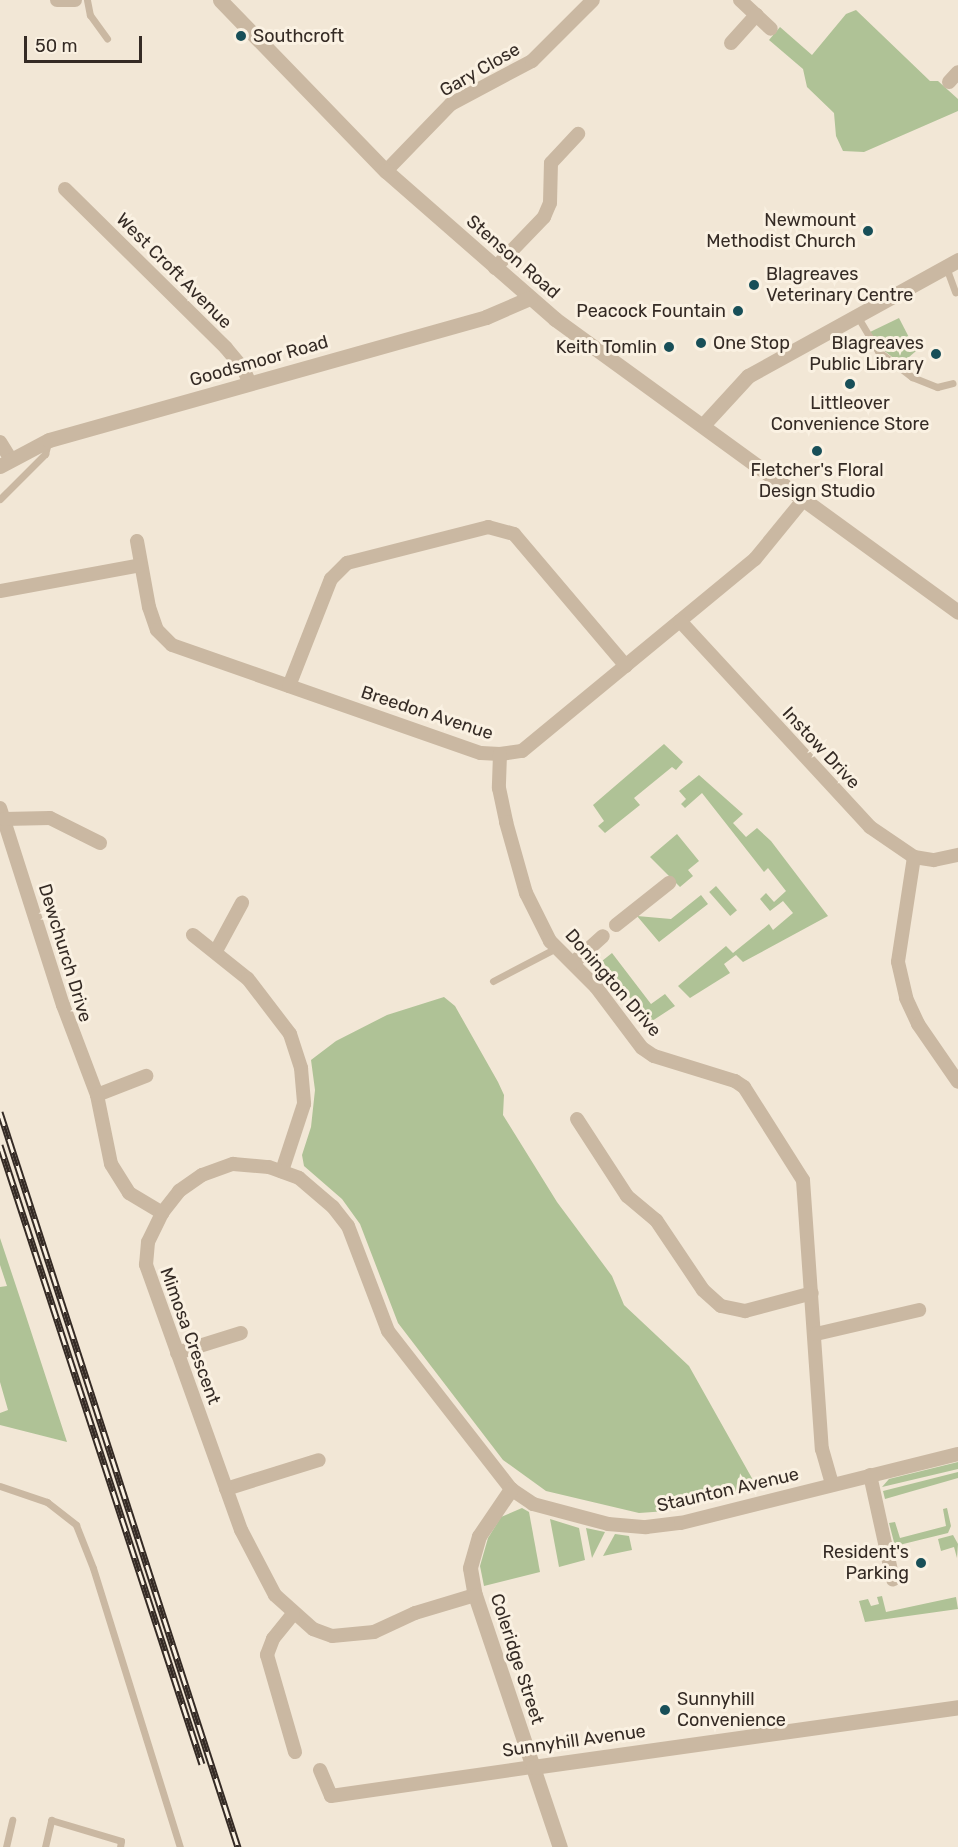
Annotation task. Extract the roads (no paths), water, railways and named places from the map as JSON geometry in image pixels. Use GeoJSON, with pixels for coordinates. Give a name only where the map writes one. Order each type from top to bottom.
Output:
{"type":"FeatureCollection","features":[{"type":"Feature","properties":{"kind":"street"},"geometry":{"type":"LineString","coordinates":[[57,0],[75,0]]}},
{"type":"Feature","properties":{"kind":"street","name":"Stenson Road"},"geometry":{"type":"LineString","coordinates":[[220,0],[386,171],[530,298],[958,612]]}},
{"type":"Feature","properties":{"kind":"street","name":"Gary Close"},"geometry":{"type":"LineString","coordinates":[[386,171],[451,104],[531,61],[593,0]]}},
{"type":"Feature","properties":{"kind":"street"},"geometry":{"type":"LineString","coordinates":[[740,0],[771,28]]}},
{"type":"Feature","properties":{"kind":"street"},"geometry":{"type":"LineString","coordinates":[[731,43],[756,15]]}},
{"type":"Feature","properties":{"kind":"street"},"geometry":{"type":"LineString","coordinates":[[495,268],[544,217],[550,203],[551,163],[578,134]]}},
{"type":"Feature","properties":{"kind":"street","name":"West Croft Avenue"},"geometry":{"type":"LineString","coordinates":[[65,189],[226,348],[243,368],[250,384]]}},
{"type":"Feature","properties":{"kind":"street"},"geometry":{"type":"LineString","coordinates":[[703,425],[748,376],[856,314],[952,263]]}},
{"type":"Feature","properties":{"kind":"street","name":"Goodsmoor Road"},"geometry":{"type":"LineString","coordinates":[[5,462],[49,440],[486,317],[530,298]]}},
{"type":"Feature","properties":{"kind":"street"},"geometry":{"type":"LineString","coordinates":[[0,444],[5,462]]}},
{"type":"Feature","properties":{"kind":"street","name":"Breedon Avenue"},"geometry":{"type":"LineString","coordinates":[[137,541],[157,630],[172,645],[481,753],[500,754],[522,751],[755,559],[804,500]]}},
{"type":"Feature","properties":{"kind":"street"},"geometry":{"type":"LineString","coordinates":[[289,686],[331,579],[348,563],[488,527],[514,534],[626,666]]}},
{"type":"Feature","properties":{"kind":"street"},"geometry":{"type":"LineString","coordinates":[[0,591],[141,565]]}},
{"type":"Feature","properties":{"kind":"street","name":"Instow Drive"},"geometry":{"type":"LineString","coordinates":[[680,621],[870,826],[914,857]]}},
{"type":"Feature","properties":{"kind":"street","name":"Donington Drive"},"geometry":{"type":"LineString","coordinates":[[500,754],[499,788],[523,883],[538,922],[556,948],[573,963],[642,1048],[654,1056],[735,1081],[750,1095],[803,1180],[816,1334],[822,1449],[832,1483]]}},
{"type":"Feature","properties":{"kind":"street","name":"Dewchurch Drive"},"geometry":{"type":"LineString","coordinates":[[100,843],[50,818],[2,813],[63,1005],[97,1095],[117,1178],[135,1198],[162,1213]]}},
{"type":"Feature","properties":{"kind":"street"},"geometry":{"type":"LineString","coordinates":[[958,855],[934,860],[914,857],[898,962],[906,998],[918,1024],[958,1082]]}},
{"type":"Feature","properties":{"kind":"street"},"geometry":{"type":"LineString","coordinates":[[616,925],[669,883]]}},
{"type":"Feature","properties":{"kind":"street"},"geometry":{"type":"LineString","coordinates":[[216,951],[242,903]]}},
{"type":"Feature","properties":{"kind":"street"},"geometry":{"type":"LineString","coordinates":[[193,935],[216,951],[269,1001],[291,1034],[299,1061],[304,1104],[282,1171]]}},
{"type":"Feature","properties":{"kind":"street"},"geometry":{"type":"LineString","coordinates":[[573,963],[603,936]]}},
{"type":"Feature","properties":{"kind":"street"},"geometry":{"type":"LineString","coordinates":[[97,1095],[146,1076]]}},
{"type":"Feature","properties":{"kind":"street"},"geometry":{"type":"LineString","coordinates":[[577,1119],[627,1196],[656,1220],[703,1290],[721,1306],[745,1311],[812,1293]]}},
{"type":"Feature","properties":{"kind":"street","name":"Mimosa Crescent"},"geometry":{"type":"LineString","coordinates":[[475,1594],[363,1635],[332,1636],[313,1629],[293,1614],[260,1568],[225,1489],[146,1265],[148,1242],[162,1213],[179,1191],[220,1168],[250,1164],[282,1171],[313,1189],[348,1226],[388,1330],[511,1489]]}},
{"type":"Feature","properties":{"kind":"street"},"geometry":{"type":"LineString","coordinates":[[816,1334],[919,1310]]}},
{"type":"Feature","properties":{"kind":"street"},"geometry":{"type":"LineString","coordinates":[[177,1353],[241,1333]]}},
{"type":"Feature","properties":{"kind":"street","name":"Staunton Avenue"},"geometry":{"type":"LineString","coordinates":[[511,1489],[533,1504],[570,1516],[646,1527],[681,1523],[832,1483],[958,1454]]}},
{"type":"Feature","properties":{"kind":"street"},"geometry":{"type":"LineString","coordinates":[[225,1489],[319,1460]]}},
{"type":"Feature","properties":{"kind":"street"},"geometry":{"type":"LineString","coordinates":[[870,1475],[893,1580]]}},
{"type":"Feature","properties":{"kind":"street","name":"Coleridge Street"},"geometry":{"type":"LineString","coordinates":[[511,1489],[473,1550],[470,1568],[475,1594],[560,1847]]}},
{"type":"Feature","properties":{"kind":"street"},"geometry":{"type":"LineString","coordinates":[[293,1614],[273,1639],[267,1655],[295,1752]]}},
{"type":"Feature","properties":{"kind":"street","name":"Sunnyhill Avenue"},"geometry":{"type":"LineString","coordinates":[[320,1770],[331,1796],[958,1707]]}},
{"type":"Feature","properties":{"kind":"lane"},"geometry":{"type":"LineString","coordinates":[[87,0],[90,15],[106,38]]}},
{"type":"Feature","properties":{"kind":"lane"},"geometry":{"type":"LineString","coordinates":[[952,263],[955,292]]}},
{"type":"Feature","properties":{"kind":"lane"},"geometry":{"type":"LineString","coordinates":[[856,314],[878,351],[912,377],[937,387],[952,383]]}},
{"type":"Feature","properties":{"kind":"lane"},"geometry":{"type":"LineString","coordinates":[[0,499],[45,454],[49,440]]}},
{"type":"Feature","properties":{"kind":"lane"},"geometry":{"type":"LineString","coordinates":[[493,981],[556,948]]}},
{"type":"Feature","properties":{"kind":"lane"},"geometry":{"type":"LineString","coordinates":[[0,1486],[47,1502],[76,1525],[93,1568],[180,1847]]}},
{"type":"Feature","properties":{"kind":"lane"},"geometry":{"type":"LineString","coordinates":[[6,1847],[12,1820]]}},
{"type":"Feature","properties":{"kind":"lane"},"geometry":{"type":"LineString","coordinates":[[45,1847],[51,1820],[122,1841],[120,1847]]}},
{"type":"Feature","properties":{"kind":"railway"},"geometry":{"type":"LineString","coordinates":[[0,1112],[238,1847]]}},
{"type":"Feature","properties":{"kind":"railway"},"geometry":{"type":"LineString","coordinates":[[0,1145],[202,1764]]}},
{"type":"Feature","properties":{"kind":"place","name":"Southcroft"},"geometry":{"type":"Point","coordinates":[241,36]}},
{"type":"Feature","properties":{"kind":"place","name":"Newmount Methodist Church"},"geometry":{"type":"Point","coordinates":[868,231]}},
{"type":"Feature","properties":{"kind":"place","name":"Blagreaves Veterinary Centre"},"geometry":{"type":"Point","coordinates":[754,285]}},
{"type":"Feature","properties":{"kind":"place","name":"Peacock Fountain"},"geometry":{"type":"Point","coordinates":[738,311]}},
{"type":"Feature","properties":{"kind":"place","name":"One Stop"},"geometry":{"type":"Point","coordinates":[701,343]}},
{"type":"Feature","properties":{"kind":"place","name":"Keith Tomlin"},"geometry":{"type":"Point","coordinates":[669,347]}},
{"type":"Feature","properties":{"kind":"place","name":"Blagreaves Public Library"},"geometry":{"type":"Point","coordinates":[936,354]}},
{"type":"Feature","properties":{"kind":"place","name":"Littleover Convenience Store"},"geometry":{"type":"Point","coordinates":[850,384]}},
{"type":"Feature","properties":{"kind":"place","name":"Fletcher's Floral Design Studio"},"geometry":{"type":"Point","coordinates":[817,451]}},
{"type":"Feature","properties":{"kind":"place","name":"Resident's Parking"},"geometry":{"type":"Point","coordinates":[921,1563]}},
{"type":"Feature","properties":{"kind":"place","name":"Sunnyhill Convenience"},"geometry":{"type":"Point","coordinates":[665,1710]}}]}
